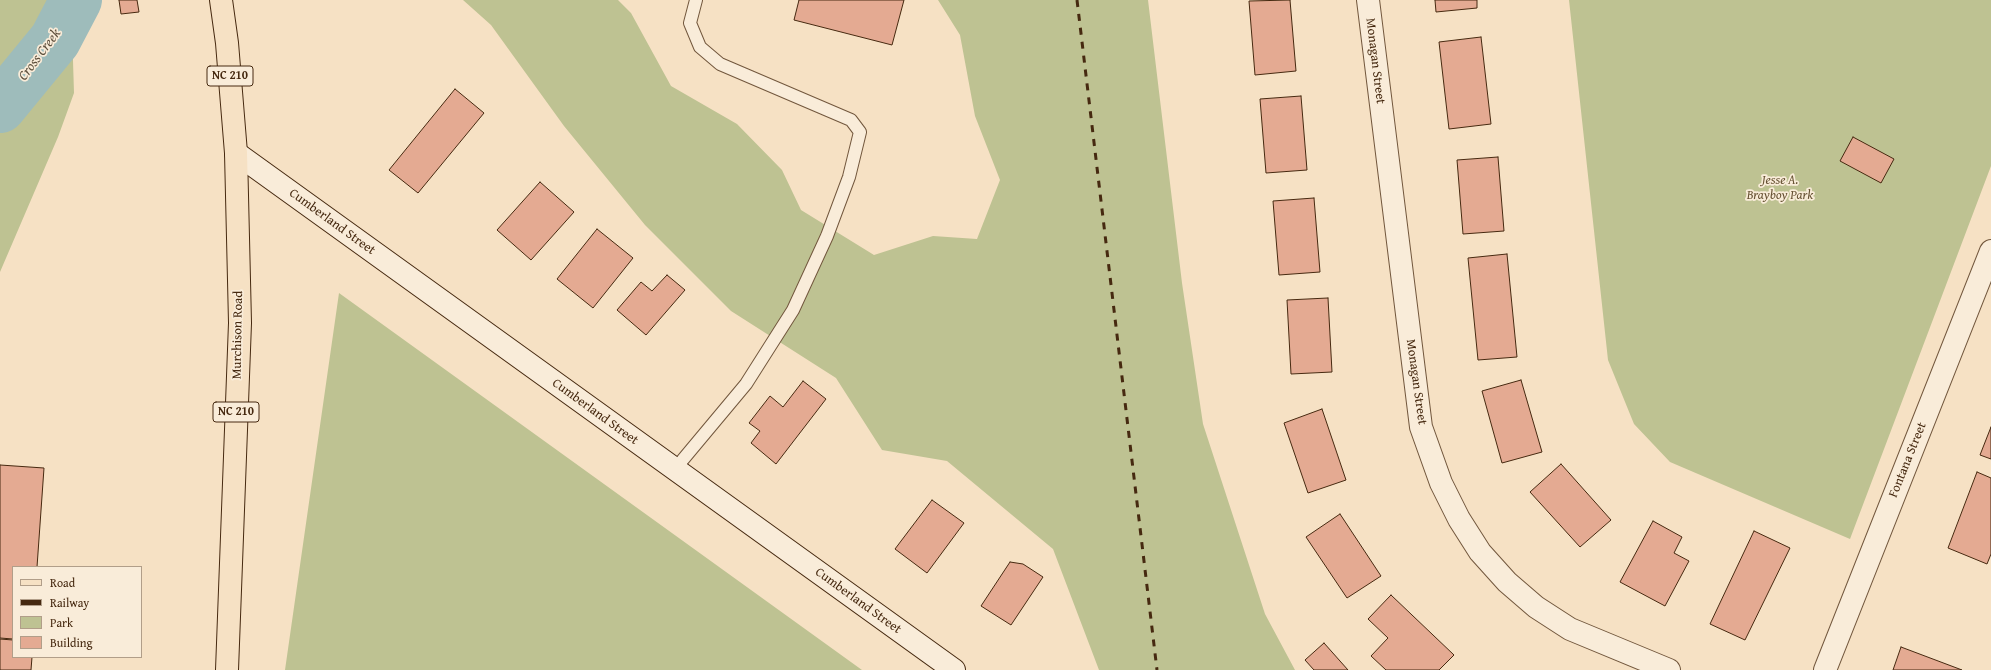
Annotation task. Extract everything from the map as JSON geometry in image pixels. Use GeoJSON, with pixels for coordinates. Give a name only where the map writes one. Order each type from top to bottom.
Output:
{"type":"FeatureCollection","features":[{"type":"Feature","properties":{"kind":"main road","name":"Murchison Road"},"geometry":{"type":"LineString","coordinates":[[221,0],[227,43],[236,153],[240,324],[227,670]]}},
{"type":"Feature","properties":{"kind":"street","name":"Monagan Street"},"geometry":{"type":"LineString","coordinates":[[1368,0],[1421,428],[1441,483],[1459,519],[1480,552],[1507,582],[1536,607],[1570,629],[1668,670]]}},
{"type":"Feature","properties":{"kind":"street","name":"Cumberland Street"},"geometry":{"type":"LineString","coordinates":[[236,153],[954,670]]}},
{"type":"Feature","properties":{"kind":"street","name":"Fontana Street"},"geometry":{"type":"LineString","coordinates":[[1825,670],[1991,251]]}},
{"type":"Feature","properties":{"kind":"lane"},"geometry":{"type":"LineString","coordinates":[[675,469],[746,384],[793,310],[827,236],[849,177],[860,132],[851,120],[720,64],[700,47],[690,23],[696,0]]}},
{"type":"Feature","properties":{"kind":"green space"},"geometry":{"type":"Polygon","coordinates":[[[0,0],[93,0],[72,29],[74,93],[58,137],[0,272],[0,0]]]}},
{"type":"Feature","properties":{"kind":"green space"},"geometry":{"type":"Polygon","coordinates":[[[463,0],[618,0],[631,13],[671,86],[737,124],[782,170],[801,210],[874,255],[933,236],[977,239],[1000,180],[975,116],[960,35],[938,0],[1148,0],[1182,283],[1203,424],[1265,614],[1295,670],[1099,670],[1053,549],[947,461],[882,450],[836,378],[731,311],[645,225],[564,126],[491,25],[463,0]]]}},
{"type":"Feature","properties":{"kind":"green space","name":"Jesse A. Brayboy Park"},"geometry":{"type":"Polygon","coordinates":[[[1569,0],[1991,0],[1991,166],[1850,539],[1670,462],[1634,424],[1608,360],[1569,0]]]}},
{"type":"Feature","properties":{"kind":"green space"},"geometry":{"type":"Polygon","coordinates":[[[339,293],[862,670],[285,670],[339,293]]]}},
{"type":"Feature","properties":{"kind":"building"},"geometry":{"type":"Polygon","coordinates":[[[119,0],[137,0],[139,12],[121,14],[119,0]]]}},
{"type":"Feature","properties":{"kind":"building"},"geometry":{"type":"Polygon","coordinates":[[[799,0],[904,0],[892,45],[794,20],[799,0]]]}},
{"type":"Feature","properties":{"kind":"building"},"geometry":{"type":"Polygon","coordinates":[[[1290,0],[1296,71],[1255,75],[1249,1],[1290,0]]]}},
{"type":"Feature","properties":{"kind":"building"},"geometry":{"type":"Polygon","coordinates":[[[1435,0],[1477,0],[1477,8],[1436,12],[1435,0]]]}},
{"type":"Feature","properties":{"kind":"building"},"geometry":{"type":"Polygon","coordinates":[[[1481,37],[1491,124],[1449,129],[1439,42],[1481,37]]]}},
{"type":"Feature","properties":{"kind":"building"},"geometry":{"type":"Polygon","coordinates":[[[455,89],[484,113],[418,193],[389,170],[455,89]]]}},
{"type":"Feature","properties":{"kind":"building"},"geometry":{"type":"Polygon","coordinates":[[[1301,96],[1307,170],[1266,173],[1260,99],[1301,96]]]}},
{"type":"Feature","properties":{"kind":"building"},"geometry":{"type":"Polygon","coordinates":[[[1853,137],[1894,159],[1881,183],[1840,161],[1853,137]]]}},
{"type":"Feature","properties":{"kind":"building"},"geometry":{"type":"Polygon","coordinates":[[[1498,157],[1504,231],[1463,234],[1457,160],[1498,157]]]}},
{"type":"Feature","properties":{"kind":"building"},"geometry":{"type":"Polygon","coordinates":[[[540,182],[574,212],[531,260],[497,230],[540,182]]]}},
{"type":"Feature","properties":{"kind":"building"},"geometry":{"type":"Polygon","coordinates":[[[1314,198],[1320,272],[1279,275],[1273,201],[1314,198]]]}},
{"type":"Feature","properties":{"kind":"building"},"geometry":{"type":"Polygon","coordinates":[[[597,229],[633,258],[593,308],[557,279],[597,229]]]}},
{"type":"Feature","properties":{"kind":"building"},"geometry":{"type":"Polygon","coordinates":[[[1507,254],[1517,357],[1478,360],[1468,258],[1507,254]]]}},
{"type":"Feature","properties":{"kind":"building"},"geometry":{"type":"Polygon","coordinates":[[[667,275],[685,290],[646,335],[617,310],[641,282],[652,291],[667,275]]]}},
{"type":"Feature","properties":{"kind":"building"},"geometry":{"type":"Polygon","coordinates":[[[1328,298],[1332,372],[1291,374],[1287,300],[1328,298]]]}},
{"type":"Feature","properties":{"kind":"building"},"geometry":{"type":"Polygon","coordinates":[[[1521,380],[1542,452],[1502,463],[1482,391],[1521,380]]]}},
{"type":"Feature","properties":{"kind":"building"},"geometry":{"type":"Polygon","coordinates":[[[803,381],[826,399],[776,464],[751,443],[760,431],[749,423],[770,396],[783,407],[803,381]]]}},
{"type":"Feature","properties":{"kind":"building"},"geometry":{"type":"Polygon","coordinates":[[[1322,409],[1346,480],[1308,493],[1284,423],[1322,409]]]}},
{"type":"Feature","properties":{"kind":"building"},"geometry":{"type":"Polygon","coordinates":[[[1991,427],[1991,459],[1980,455],[1991,427]]]}},
{"type":"Feature","properties":{"kind":"building"},"geometry":{"type":"Polygon","coordinates":[[[1561,464],[1611,520],[1580,547],[1530,492],[1561,464]]]}},
{"type":"Feature","properties":{"kind":"building"},"geometry":{"type":"Polygon","coordinates":[[[0,465],[44,468],[37,566],[12,566],[12,639],[0,638],[0,465]]]}},
{"type":"Feature","properties":{"kind":"building"},"geometry":{"type":"Polygon","coordinates":[[[1977,472],[1991,478],[1991,554],[1987,564],[1948,548],[1977,472]]]}},
{"type":"Feature","properties":{"kind":"building"},"geometry":{"type":"Polygon","coordinates":[[[932,500],[964,523],[927,573],[895,549],[932,500]]]}},
{"type":"Feature","properties":{"kind":"building"},"geometry":{"type":"Polygon","coordinates":[[[1340,514],[1381,576],[1347,598],[1306,537],[1340,514]]]}},
{"type":"Feature","properties":{"kind":"building"},"geometry":{"type":"Polygon","coordinates":[[[1653,521],[1682,537],[1674,553],[1689,561],[1665,606],[1620,582],[1653,521]]]}},
{"type":"Feature","properties":{"kind":"building"},"geometry":{"type":"Polygon","coordinates":[[[1754,531],[1790,548],[1745,640],[1710,624],[1754,531]]]}},
{"type":"Feature","properties":{"kind":"building"},"geometry":{"type":"Polygon","coordinates":[[[1010,562],[1023,564],[1043,577],[1011,625],[981,606],[1010,562]]]}},
{"type":"Feature","properties":{"kind":"building"},"geometry":{"type":"Polygon","coordinates":[[[1391,595],[1454,655],[1439,670],[1386,670],[1371,656],[1388,638],[1368,619],[1391,595]]]}},
{"type":"Feature","properties":{"kind":"building"},"geometry":{"type":"Polygon","coordinates":[[[0,639],[12,640],[12,658],[32,658],[31,670],[0,670],[0,639]]]}},
{"type":"Feature","properties":{"kind":"building"},"geometry":{"type":"Polygon","coordinates":[[[1324,643],[1348,670],[1314,670],[1305,660],[1324,643]]]}},
{"type":"Feature","properties":{"kind":"building"},"geometry":{"type":"Polygon","coordinates":[[[1901,647],[1962,670],[1893,670],[1901,647]]]}},
{"type":"Feature","properties":{"kind":"waterway","name":"Cross Creek"},"geometry":{"type":"LineString","coordinates":[[0,107],[55,40],[76,0]]}},
{"type":"Feature","properties":{"kind":"railway"},"geometry":{"type":"LineString","coordinates":[[1077,0],[1157,670]]}}]}
